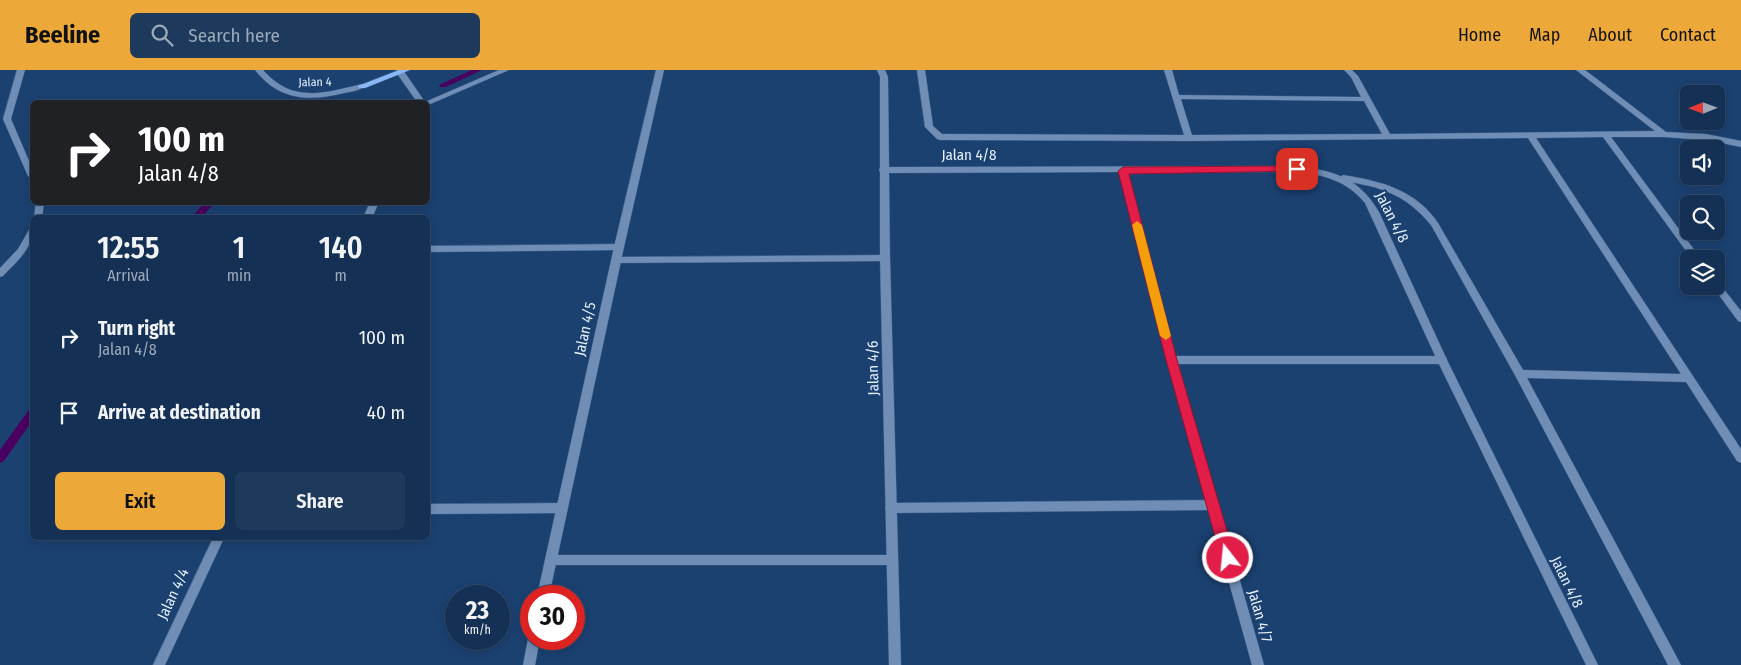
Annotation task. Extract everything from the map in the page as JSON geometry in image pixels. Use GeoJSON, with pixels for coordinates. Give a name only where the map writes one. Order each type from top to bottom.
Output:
{"type":"FeatureCollection","features":[{"type":"Feature","properties":{"kind":"street"},"geometry":{"type":"LineString","coordinates":[[21,70],[7,119],[30,171]]}},
{"type":"Feature","properties":{"kind":"street","name":"Jalan 4"},"geometry":{"type":"LineString","coordinates":[[259,70],[264,78],[280,91],[313,96],[334,94],[403,71]]}},
{"type":"Feature","properties":{"kind":"street"},"geometry":{"type":"LineString","coordinates":[[430,102],[505,70]]}},
{"type":"Feature","properties":{"kind":"street","name":"Jalan 4/5"},"geometry":{"type":"LineString","coordinates":[[545,585],[619,247],[660,70]]}},
{"type":"Feature","properties":{"kind":"street","name":"Jalan 4/6"},"geometry":{"type":"LineString","coordinates":[[881,70],[884,78],[885,258],[895,665]]}},
{"type":"Feature","properties":{"kind":"street"},"geometry":{"type":"LineString","coordinates":[[921,70],[929,127],[940,137],[1189,138],[1664,134],[1706,137],[1741,144]]}},
{"type":"Feature","properties":{"kind":"street"},"geometry":{"type":"LineString","coordinates":[[1168,70],[1189,138]]}},
{"type":"Feature","properties":{"kind":"street"},"geometry":{"type":"LineString","coordinates":[[1348,70],[1354,76],[1387,136]]}},
{"type":"Feature","properties":{"kind":"street"},"geometry":{"type":"LineString","coordinates":[[1580,70],[1664,134]]}},
{"type":"Feature","properties":{"kind":"street"},"geometry":{"type":"LineString","coordinates":[[403,71],[420,100]]}},
{"type":"Feature","properties":{"kind":"street"},"geometry":{"type":"LineString","coordinates":[[1177,98],[1366,99]]}},
{"type":"Feature","properties":{"kind":"street"},"geometry":{"type":"LineString","coordinates":[[0,107],[12,102]]}},
{"type":"Feature","properties":{"kind":"street"},"geometry":{"type":"LineString","coordinates":[[1605,134],[1690,250]]}},
{"type":"Feature","properties":{"kind":"street"},"geometry":{"type":"LineString","coordinates":[[1531,136],[1741,458]]}},
{"type":"Feature","properties":{"kind":"street","name":"Jalan 4/8"},"geometry":{"type":"LineString","coordinates":[[884,170],[1123,171],[1297,169],[1320,171],[1343,178],[1355,186],[1370,202],[1442,360],[1592,665]]}},
{"type":"Feature","properties":{"kind":"street","name":"Jalan 4/7"},"geometry":{"type":"LineString","coordinates":[[1123,171],[1172,360],[1258,665]]}},
{"type":"Feature","properties":{"kind":"street"},"geometry":{"type":"LineString","coordinates":[[1343,178],[1368,182],[1408,196],[1423,208],[1434,223],[1520,374],[1675,665]]}},
{"type":"Feature","properties":{"kind":"street"},"geometry":{"type":"LineString","coordinates":[[0,274],[21,251],[30,235]]}},
{"type":"Feature","properties":{"kind":"street"},"geometry":{"type":"LineString","coordinates":[[430,249],[619,247]]}},
{"type":"Feature","properties":{"kind":"street"},"geometry":{"type":"LineString","coordinates":[[617,260],[885,258]]}},
{"type":"Feature","properties":{"kind":"street"},"geometry":{"type":"LineString","coordinates":[[1724,295],[1741,318]]}},
{"type":"Feature","properties":{"kind":"street"},"geometry":{"type":"LineString","coordinates":[[1172,360],[1442,360]]}},
{"type":"Feature","properties":{"kind":"street"},"geometry":{"type":"LineString","coordinates":[[1520,374],[1689,378]]}},
{"type":"Feature","properties":{"kind":"street"},"geometry":{"type":"LineString","coordinates":[[891,508],[1213,505]]}},
{"type":"Feature","properties":{"kind":"street"},"geometry":{"type":"LineString","coordinates":[[430,509],[562,508]]}},
{"type":"Feature","properties":{"kind":"street","name":"Jalan 4/4"},"geometry":{"type":"LineString","coordinates":[[159,665],[217,540]]}},
{"type":"Feature","properties":{"kind":"street"},"geometry":{"type":"LineString","coordinates":[[551,560],[892,560]]}},
{"type":"Feature","properties":{"kind":"street"},"geometry":{"type":"LineString","coordinates":[[529,665],[532,650]]}},
{"type":"Feature","properties":{"kind":"waterway"},"geometry":{"type":"LineString","coordinates":[[443,85],[478,70]]}},
{"type":"Feature","properties":{"kind":"waterway"},"geometry":{"type":"LineString","coordinates":[[198,215],[208,205]]}},
{"type":"Feature","properties":{"kind":"waterway"},"geometry":{"type":"LineString","coordinates":[[0,458],[30,417]]}},
{"type":"Feature","properties":{"kind":"slow traffic"},"geometry":{"type":"LineString","coordinates":[[1137,225],[1166,336]]}},
{"type":"Feature","properties":{"kind":"route"},"geometry":{"type":"LineString","coordinates":[[1228,558],[1172,360],[1123,171],[1297,169]]}}]}
